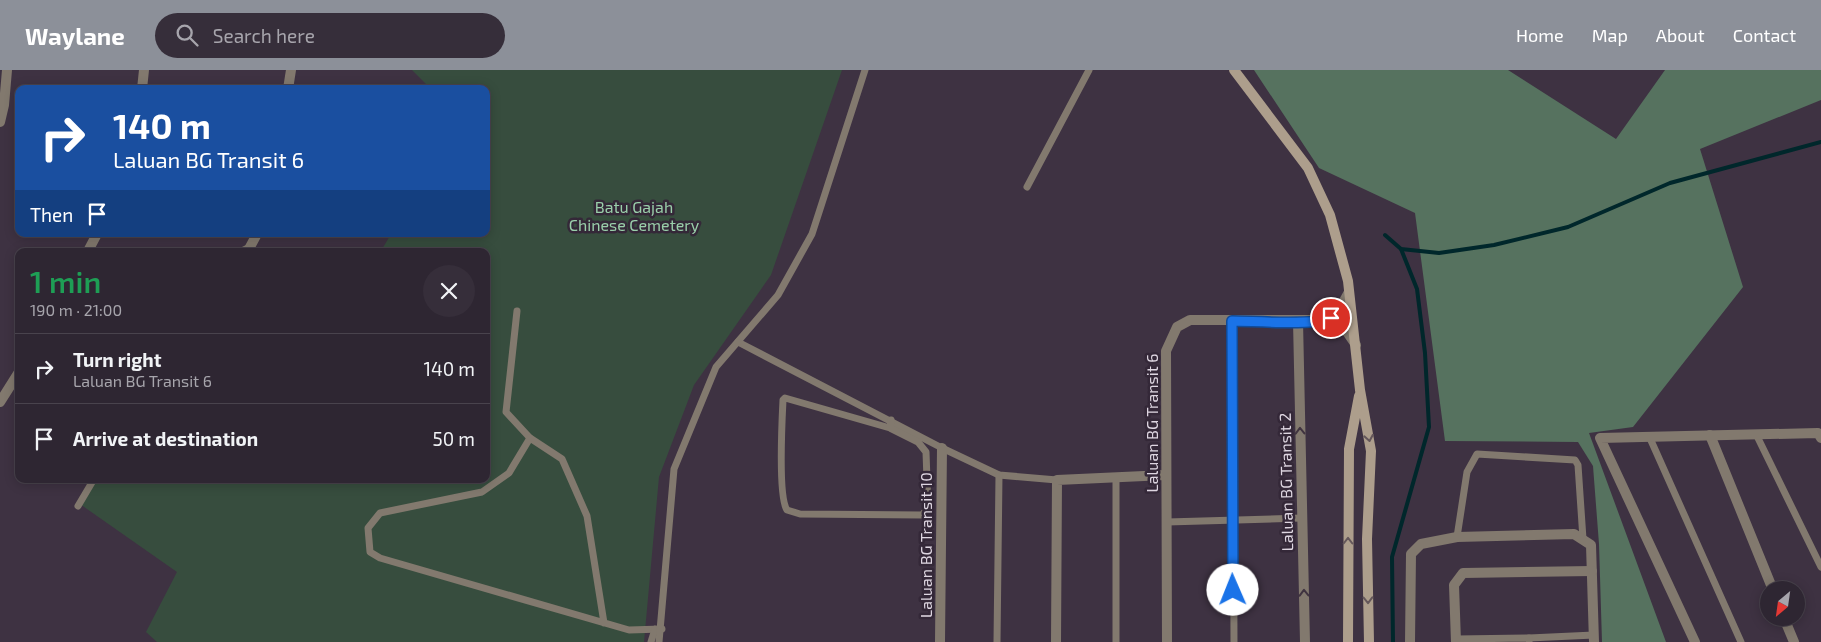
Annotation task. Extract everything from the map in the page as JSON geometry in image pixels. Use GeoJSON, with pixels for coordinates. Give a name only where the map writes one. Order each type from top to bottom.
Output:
{"type":"FeatureCollection","features":[{"type":"Feature","properties":{"kind":"main road"},"geometry":{"type":"LineString","coordinates":[[1234,70],[1308,168],[1330,215],[1349,292],[1360,390],[1371,451],[1368,539],[1369,642]]}},
{"type":"Feature","properties":{"kind":"main road"},"geometry":{"type":"LineString","coordinates":[[1348,642],[1349,449],[1360,390]]}},
{"type":"Feature","properties":{"kind":"street"},"geometry":{"type":"LineString","coordinates":[[0,122],[7,70]]}},
{"type":"Feature","properties":{"kind":"street"},"geometry":{"type":"LineString","coordinates":[[142,85],[144,70]]}},
{"type":"Feature","properties":{"kind":"street"},"geometry":{"type":"LineString","coordinates":[[289,85],[291,70]]}},
{"type":"Feature","properties":{"kind":"street"},"geometry":{"type":"LineString","coordinates":[[90,248],[96,237]]}},
{"type":"Feature","properties":{"kind":"street"},"geometry":{"type":"LineString","coordinates":[[247,248],[255,237]]}},
{"type":"Feature","properties":{"kind":"street"},"geometry":{"type":"LineString","coordinates":[[1349,292],[1338,312],[1326,320],[1347,332],[1356,345]]}},
{"type":"Feature","properties":{"kind":"street","name":"Laluan BG Transit 6"},"geometry":{"type":"LineString","coordinates":[[1167,642],[1166,351],[1169,340],[1177,327],[1190,320],[1298,322],[1326,320]]}},
{"type":"Feature","properties":{"kind":"street","name":"Laluan BG Transit 2"},"geometry":{"type":"LineString","coordinates":[[1298,322],[1305,642]]}},
{"type":"Feature","properties":{"kind":"street"},"geometry":{"type":"LineString","coordinates":[[0,402],[15,378]]}},
{"type":"Feature","properties":{"kind":"street"},"geometry":{"type":"LineString","coordinates":[[1695,642],[1600,438],[1818,433],[1821,438]]}},
{"type":"Feature","properties":{"kind":"street"},"geometry":{"type":"LineString","coordinates":[[1710,435],[1769,581]]}},
{"type":"Feature","properties":{"kind":"street","name":"Laluan BG Transit 10"},"geometry":{"type":"LineString","coordinates":[[940,642],[942,448]]}},
{"type":"Feature","properties":{"kind":"street"},"geometry":{"type":"LineString","coordinates":[[1056,642],[1057,480],[1166,475]]}},
{"type":"Feature","properties":{"kind":"street"},"geometry":{"type":"LineString","coordinates":[[1410,642],[1411,554],[1421,544],[1457,537],[1574,534],[1591,544],[1594,638]]}},
{"type":"Feature","properties":{"kind":"street"},"geometry":{"type":"LineString","coordinates":[[1456,640],[1454,585],[1463,573],[1592,570]]}},
{"type":"Feature","properties":{"kind":"street"},"geometry":{"type":"LineString","coordinates":[[1787,626],[1794,642]]}},
{"type":"Feature","properties":{"kind":"lane"},"geometry":{"type":"LineString","coordinates":[[659,642],[674,469],[716,367],[778,295],[812,234],[865,70]]}},
{"type":"Feature","properties":{"kind":"lane"},"geometry":{"type":"LineString","coordinates":[[1027,187],[1089,70]]}},
{"type":"Feature","properties":{"kind":"lane"},"geometry":{"type":"LineString","coordinates":[[517,311],[506,412],[530,438],[562,459],[587,516],[604,623]]}},
{"type":"Feature","properties":{"kind":"lane"},"geometry":{"type":"LineString","coordinates":[[1232,321],[1234,642]]}},
{"type":"Feature","properties":{"kind":"lane"},"geometry":{"type":"LineString","coordinates":[[738,342],[942,448],[999,475],[1057,480]]}},
{"type":"Feature","properties":{"kind":"lane"},"geometry":{"type":"LineString","coordinates":[[785,398],[890,428],[918,442],[926,452],[928,508],[922,515],[800,514],[793,513],[784,506],[782,456],[783,400],[785,398]]}},
{"type":"Feature","properties":{"kind":"lane"},"geometry":{"type":"LineString","coordinates":[[890,420],[890,428]]}},
{"type":"Feature","properties":{"kind":"lane"},"geometry":{"type":"LineString","coordinates":[[1756,434],[1821,567]]}},
{"type":"Feature","properties":{"kind":"lane"},"geometry":{"type":"LineString","coordinates":[[1649,436],[1741,642]]}},
{"type":"Feature","properties":{"kind":"lane"},"geometry":{"type":"LineString","coordinates":[[530,438],[509,473],[482,492],[380,513],[368,528],[370,552],[380,558],[629,630],[659,629]]}},
{"type":"Feature","properties":{"kind":"lane"},"geometry":{"type":"LineString","coordinates":[[1457,537],[1467,472],[1477,454],[1575,460],[1578,465],[1583,540]]}},
{"type":"Feature","properties":{"kind":"lane"},"geometry":{"type":"LineString","coordinates":[[997,642],[999,475]]}},
{"type":"Feature","properties":{"kind":"lane"},"geometry":{"type":"LineString","coordinates":[[1116,477],[1116,642]]}},
{"type":"Feature","properties":{"kind":"lane"},"geometry":{"type":"LineString","coordinates":[[78,506],[92,483]]}},
{"type":"Feature","properties":{"kind":"lane"},"geometry":{"type":"LineString","coordinates":[[1167,522],[1302,518]]}},
{"type":"Feature","properties":{"kind":"lane"},"geometry":{"type":"LineString","coordinates":[[651,642],[659,629]]}},
{"type":"Feature","properties":{"kind":"lane"},"geometry":{"type":"LineString","coordinates":[[1456,640],[1594,638]]}},
{"type":"Feature","properties":{"kind":"green space","name":"Batu Gajah Chinese Cemetery"},"geometry":{"type":"Polygon","coordinates":[[[412,70],[842,70],[771,275],[694,385],[659,477],[644,642],[157,642],[146,632],[177,572],[77,502],[89,483],[490,483],[490,248],[383,248],[389,237],[490,237],[490,85],[427,85],[412,70]]]}},
{"type":"Feature","properties":{"kind":"green space"},"geometry":{"type":"Polygon","coordinates":[[[1254,70],[1508,70],[1616,139],[1665,70],[1821,70],[1821,100],[1700,149],[1743,287],[1633,427],[1589,433],[1666,642],[1602,642],[1599,544],[1593,466],[1578,442],[1445,441],[1415,213],[1319,168],[1254,70]]]}},
{"type":"Feature","properties":{"kind":"waterway"},"geometry":{"type":"LineString","coordinates":[[1385,235],[1401,249],[1439,253],[1494,245],[1568,227],[1670,183],[1821,142]]}},
{"type":"Feature","properties":{"kind":"waterway"},"geometry":{"type":"LineString","coordinates":[[1393,642],[1392,557],[1429,427],[1425,353],[1417,289],[1401,249]]}},
{"type":"Feature","properties":{"kind":"route"},"geometry":{"type":"LineString","coordinates":[[1233,590],[1232,321],[1298,322],[1331,318]]}}]}
